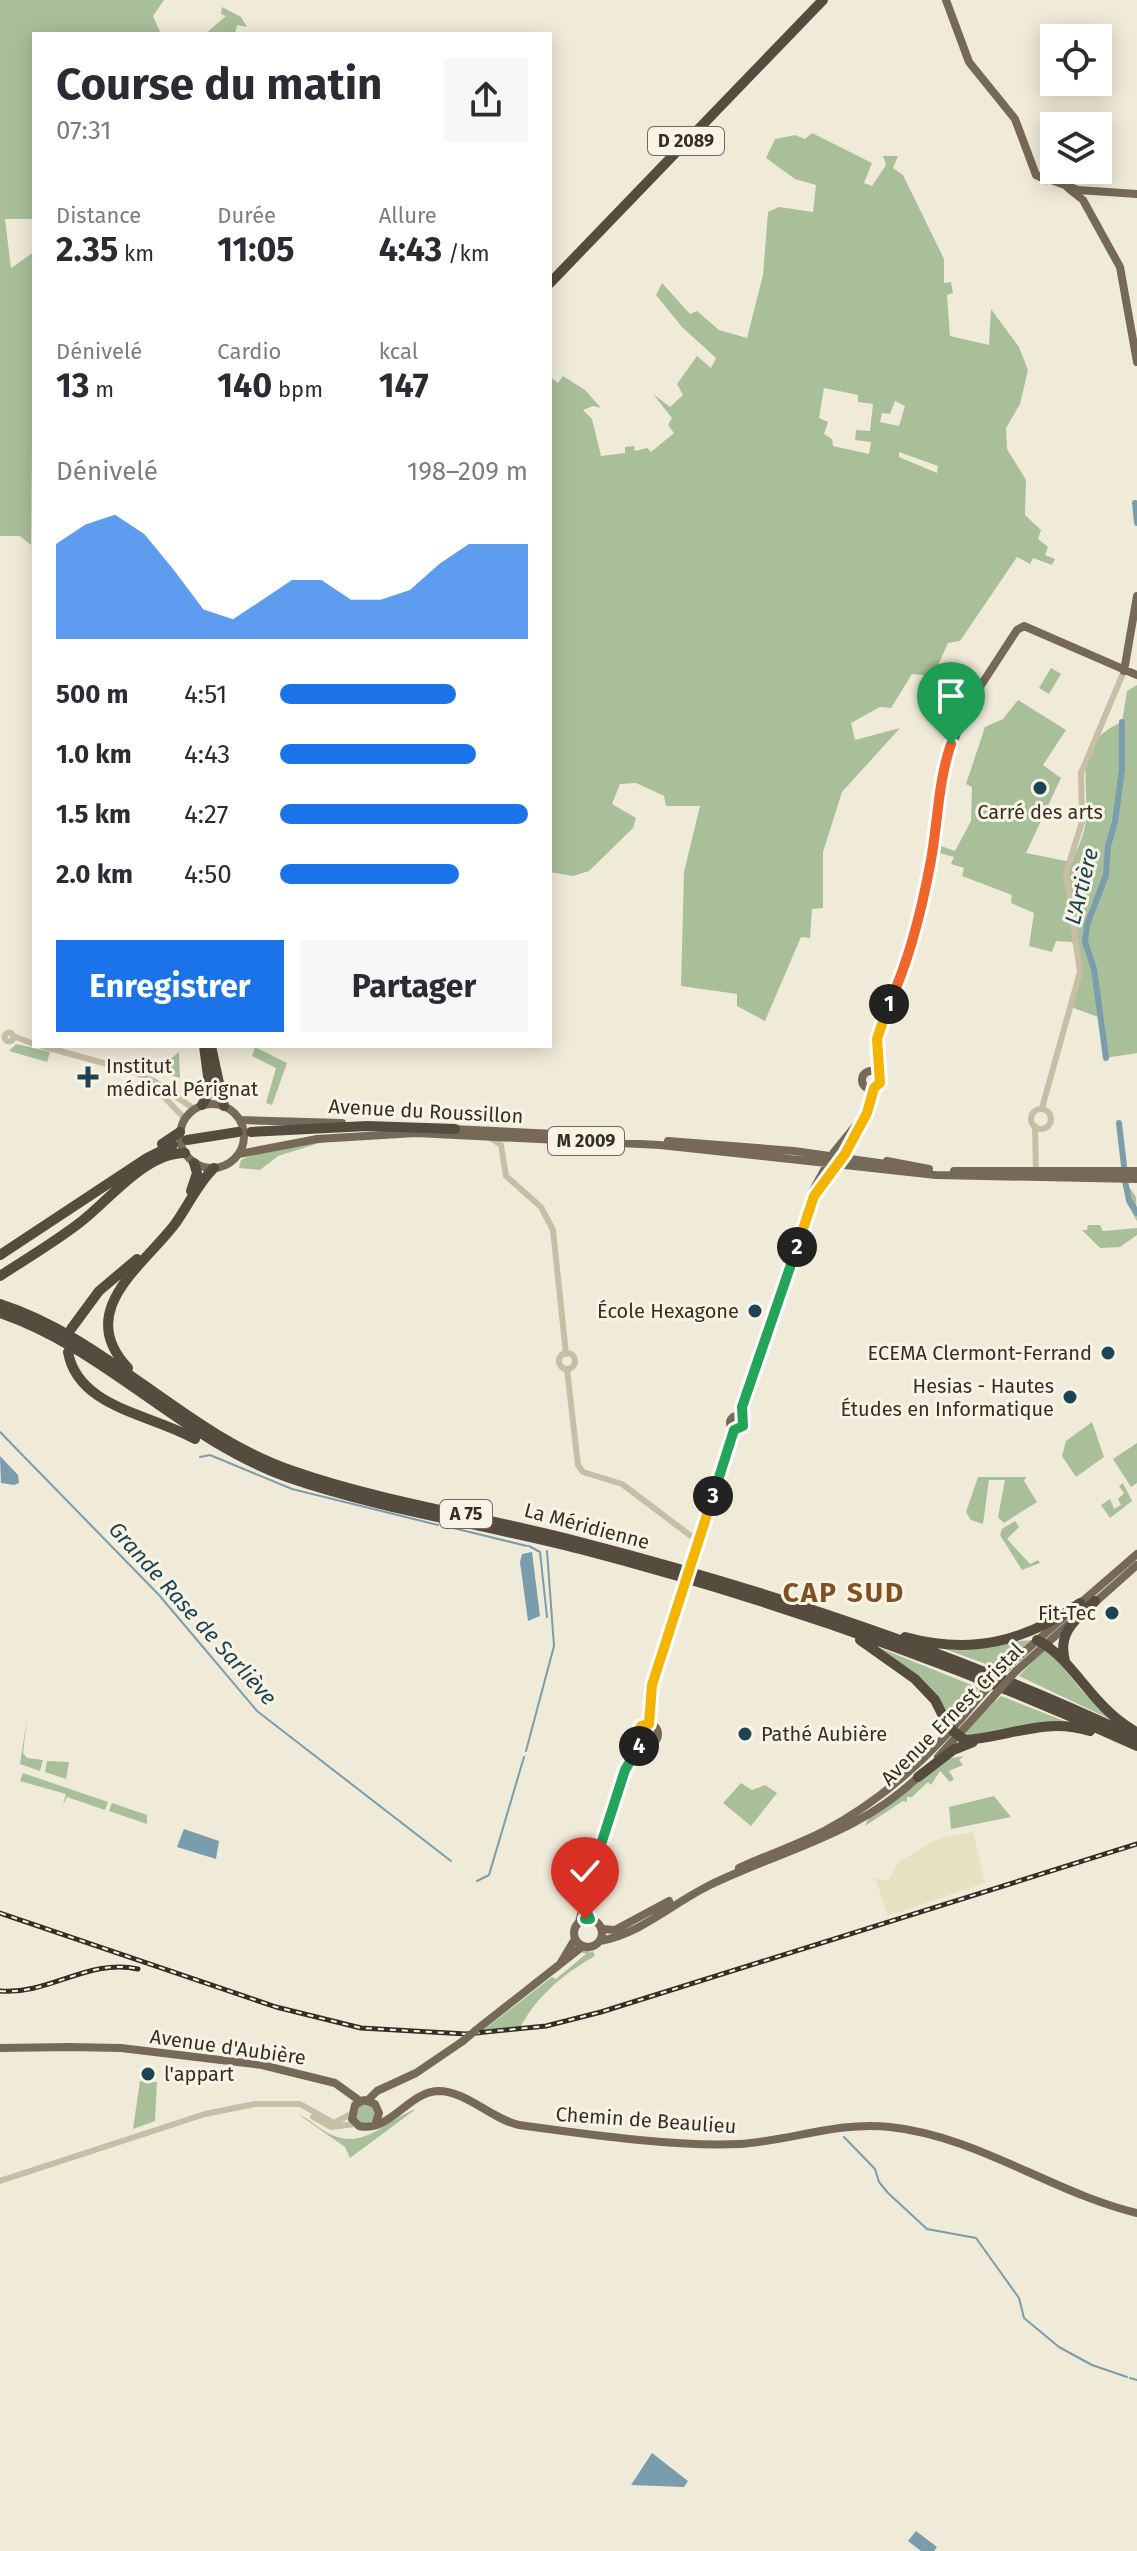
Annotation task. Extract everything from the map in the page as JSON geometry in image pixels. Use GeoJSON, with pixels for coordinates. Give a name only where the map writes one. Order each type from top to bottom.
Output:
{"type":"FeatureCollection","features":[{"type":"Feature","properties":{"kind":"highway","name":"D 2089"},"geometry":{"type":"LineString","coordinates":[[552,273],[817,0]]}},
{"type":"Feature","properties":{"kind":"highway","name":"D 2089"},"geometry":{"type":"LineString","coordinates":[[552,281],[823,0]]}},
{"type":"Feature","properties":{"kind":"highway"},"geometry":{"type":"LineString","coordinates":[[198,1107],[210,1091],[204,1048]]}},
{"type":"Feature","properties":{"kind":"highway"},"geometry":{"type":"LineString","coordinates":[[211,1048],[219,1097],[224,1106]]}},
{"type":"Feature","properties":{"kind":"highway"},"geometry":{"type":"LineString","coordinates":[[387,1133],[251,1133],[367,1126],[456,1132]]}},
{"type":"Feature","properties":{"kind":"highway"},"geometry":{"type":"LineString","coordinates":[[61,1216],[117,1172],[185,1142],[238,1134]]}},
{"type":"Feature","properties":{"kind":"highway"},"geometry":{"type":"LineString","coordinates":[[0,1276],[81,1222],[142,1171],[185,1142]]}},
{"type":"Feature","properties":{"kind":"highway"},"geometry":{"type":"LineString","coordinates":[[0,1255],[173,1146],[127,1175],[29,1257]]}},
{"type":"Feature","properties":{"kind":"highway"},"geometry":{"type":"LineString","coordinates":[[71,1329],[99,1291],[149,1248],[178,1215],[196,1179],[194,1163]]}},
{"type":"Feature","properties":{"kind":"highway"},"geometry":{"type":"LineString","coordinates":[[151,1392],[115,1352],[109,1334],[110,1310],[130,1274],[166,1236],[214,1168]]}},
{"type":"Feature","properties":{"kind":"highway","name":"La Méridienne"},"geometry":{"type":"LineString","coordinates":[[0,1304],[73,1336],[232,1445],[310,1477],[637,1557],[858,1627],[1018,1687],[1137,1738]]}},
{"type":"Feature","properties":{"kind":"highway","name":"La Méridienne"},"geometry":{"type":"LineString","coordinates":[[0,1316],[47,1332],[97,1362],[199,1435],[252,1463],[332,1490],[649,1568],[834,1626],[1015,1693],[1137,1748]]}},
{"type":"Feature","properties":{"kind":"highway"},"geometry":{"type":"LineString","coordinates":[[68,1352],[78,1379],[102,1399],[164,1423],[229,1457],[252,1463]]}},
{"type":"Feature","properties":{"kind":"highway"},"geometry":{"type":"LineString","coordinates":[[1069,1670],[1062,1650],[1065,1634],[1095,1601]]}},
{"type":"Feature","properties":{"kind":"highway"},"geometry":{"type":"LineString","coordinates":[[1013,1638],[1045,1628],[1080,1603]]}},
{"type":"Feature","properties":{"kind":"highway"},"geometry":{"type":"LineString","coordinates":[[834,1626],[874,1648],[906,1671],[931,1695],[952,1734],[967,1740],[1009,1730],[1063,1724],[1137,1748]]}},
{"type":"Feature","properties":{"kind":"highway"},"geometry":{"type":"LineString","coordinates":[[858,1627],[942,1644],[1032,1636],[1054,1649],[1102,1707],[1137,1732]]}},
{"type":"Feature","properties":{"kind":"highway"},"geometry":{"type":"LineString","coordinates":[[1035,1653],[1041,1642]]}},
{"type":"Feature","properties":{"kind":"highway"},"geometry":{"type":"LineString","coordinates":[[952,1734],[960,1721]]}},
{"type":"Feature","properties":{"kind":"highway"},"geometry":{"type":"LineString","coordinates":[[918,1777],[954,1750],[1009,1730]]}},
{"type":"Feature","properties":{"kind":"main road"},"geometry":{"type":"LineString","coordinates":[[946,0],[957,35],[976,73],[1015,119],[1036,175],[1081,194],[1137,194]]}},
{"type":"Feature","properties":{"kind":"main road"},"geometry":{"type":"LineString","coordinates":[[1081,194],[1120,267],[1137,361]]}},
{"type":"Feature","properties":{"kind":"main road"},"geometry":{"type":"LineString","coordinates":[[1126,672],[1137,596]]}},
{"type":"Feature","properties":{"kind":"main road"},"geometry":{"type":"LineString","coordinates":[[739,1417],[812,1199],[864,1114],[871,1088],[880,1083],[875,1073],[881,1025],[908,958],[931,861],[940,781],[951,744],[980,686],[1017,630],[1024,626],[1126,672]]}},
{"type":"Feature","properties":{"kind":"main road"},"geometry":{"type":"LineString","coordinates":[[1126,672],[1129,646]]}},
{"type":"Feature","properties":{"kind":"main road"},"geometry":{"type":"LineString","coordinates":[[819,1178],[851,1141],[867,1113],[871,1088],[863,1078],[875,1073]]}},
{"type":"Feature","properties":{"kind":"main road"},"geometry":{"type":"LineString","coordinates":[[224,1106],[240,1120],[244,1134],[239,1154],[231,1163],[214,1168],[194,1163],[185,1142],[185,1119],[198,1107],[224,1106]]}},
{"type":"Feature","properties":{"kind":"main road","name":"Avenue du Roussillon"},"geometry":{"type":"LineString","coordinates":[[240,1120],[456,1132],[593,1135],[930,1172],[1136,1176]]}},
{"type":"Feature","properties":{"kind":"main road","name":"Avenue du Roussillon"},"geometry":{"type":"LineString","coordinates":[[239,1154],[317,1139],[387,1133],[456,1132],[660,1145],[817,1161],[862,1159],[914,1170]]}},
{"type":"Feature","properties":{"kind":"main road"},"geometry":{"type":"LineString","coordinates":[[851,1141],[851,1152],[862,1159],[930,1172]]}},
{"type":"Feature","properties":{"kind":"main road"},"geometry":{"type":"LineString","coordinates":[[649,1724],[652,1685],[734,1430],[743,1426],[739,1417],[811,1193],[822,1168],[817,1161]]}},
{"type":"Feature","properties":{"kind":"main road","name":"Avenue Ernest Cristal"},"geometry":{"type":"LineString","coordinates":[[960,1721],[981,1695],[1137,1554]]}},
{"type":"Feature","properties":{"kind":"main road","name":"Avenue Ernest Cristal"},"geometry":{"type":"LineString","coordinates":[[1041,1642],[1137,1565]]}},
{"type":"Feature","properties":{"kind":"main road","name":"Avenue Ernest Cristal"},"geometry":{"type":"LineString","coordinates":[[602,1929],[615,1930],[665,1903],[823,1831],[894,1786],[991,1699],[1012,1669],[1035,1653]]}},
{"type":"Feature","properties":{"kind":"main road"},"geometry":{"type":"LineString","coordinates":[[641,1743],[650,1745],[657,1738],[657,1729],[649,1724]]}},
{"type":"Feature","properties":{"kind":"main road"},"geometry":{"type":"LineString","coordinates":[[557,1968],[575,1939],[586,1885],[628,1762],[641,1743],[638,1730],[649,1724]]}},
{"type":"Feature","properties":{"kind":"main road","name":"Avenue Ernest Cristal"},"geometry":{"type":"LineString","coordinates":[[600,1941],[620,1937],[723,1879],[817,1843],[894,1797],[918,1777],[952,1734]]}},
{"type":"Feature","properties":{"kind":"main road"},"geometry":{"type":"LineString","coordinates":[[355,2124],[358,2106],[389,2085],[416,2073],[463,2041],[583,1946],[593,1946],[600,1941],[602,1929],[590,1919],[584,1897],[628,1762]]}},
{"type":"Feature","properties":{"kind":"main road"},"geometry":{"type":"LineString","coordinates":[[577,1924],[590,1919]]}},
{"type":"Feature","properties":{"kind":"main road"},"geometry":{"type":"LineString","coordinates":[[575,1939],[583,1946]]}},
{"type":"Feature","properties":{"kind":"main road","name":"Avenue d'Aubière"},"geometry":{"type":"LineString","coordinates":[[0,2048],[124,2049],[262,2065],[327,2080],[358,2106],[377,2114]]}},
{"type":"Feature","properties":{"kind":"main road"},"geometry":{"type":"LineString","coordinates":[[377,2114],[380,2095],[389,2085]]}},
{"type":"Feature","properties":{"kind":"main road","name":"Chemin de Beaulieu"},"geometry":{"type":"LineString","coordinates":[[355,2124],[368,2128],[377,2114],[392,2117],[417,2098],[437,2091],[457,2096],[501,2120],[519,2125],[684,2142],[741,2144],[832,2128],[891,2127],[932,2136],[1098,2202],[1137,2213]]}},
{"type":"Feature","properties":{"kind":"street"},"geometry":{"type":"LineString","coordinates":[[1036,1174],[1038,1130],[1033,1115],[1042,1108],[1074,997],[1080,959],[1066,873],[1082,822],[1081,773],[1126,672]]}},
{"type":"Feature","properties":{"kind":"street"},"geometry":{"type":"LineString","coordinates":[[2,1036],[8,1032],[12,1038],[32,1043]]}},
{"type":"Feature","properties":{"kind":"street"},"geometry":{"type":"LineString","coordinates":[[49,1048],[147,1078],[198,1107]]}},
{"type":"Feature","properties":{"kind":"street"},"geometry":{"type":"LineString","coordinates":[[147,1078],[185,1119]]}},
{"type":"Feature","properties":{"kind":"street"},"geometry":{"type":"LineString","coordinates":[[1038,1130],[1050,1119],[1042,1108]]}},
{"type":"Feature","properties":{"kind":"street"},"geometry":{"type":"LineString","coordinates":[[456,1132],[495,1139],[503,1151],[506,1176],[541,1207],[553,1230],[566,1354],[572,1355],[575,1362],[567,1369],[578,1465],[583,1472],[622,1484],[699,1542]]}},
{"type":"Feature","properties":{"kind":"street"},"geometry":{"type":"LineString","coordinates":[[503,1151],[508,1142],[523,1138]]}},
{"type":"Feature","properties":{"kind":"street"},"geometry":{"type":"LineString","coordinates":[[0,2181],[205,2114],[269,2102],[293,2104],[330,2123],[342,2121],[358,2106]]}},
{"type":"Feature","properties":{"kind":"street"},"geometry":{"type":"LineString","coordinates":[[293,2104],[329,2127],[355,2124]]}},
{"type":"Feature","properties":{"kind":"green space"},"geometry":{"type":"Polygon","coordinates":[[[0,0],[164,0],[153,16],[160,32],[32,32],[32,219],[5,219],[11,268],[32,253],[31,545],[20,536],[0,536],[0,0]]]}},
{"type":"Feature","properties":{"kind":"green space"},"geometry":{"type":"Polygon","coordinates":[[[222,7],[241,17],[247,27],[237,25],[235,32],[207,32],[226,16],[221,14],[222,7]]]}},
{"type":"Feature","properties":{"kind":"green space"},"geometry":{"type":"Polygon","coordinates":[[[812,133],[872,163],[864,183],[872,186],[886,165],[883,156],[898,156],[893,168],[903,175],[944,259],[944,283],[951,282],[953,293],[947,295],[950,336],[989,345],[991,309],[1019,347],[1028,370],[1020,404],[1006,428],[1007,449],[1026,480],[1025,515],[1041,530],[1038,539],[1048,547],[1045,555],[1055,559],[1052,565],[1033,558],[1030,564],[1017,557],[960,641],[948,643],[933,676],[912,674],[891,708],[880,707],[851,723],[855,740],[900,728],[842,792],[823,852],[823,908],[812,909],[810,938],[801,937],[765,1021],[737,1006],[737,994],[681,986],[684,872],[700,806],[666,806],[664,796],[636,783],[620,784],[612,804],[636,818],[633,828],[589,871],[573,876],[552,872],[552,378],[558,383],[563,376],[585,390],[601,408],[593,406],[583,410],[592,419],[601,456],[625,453],[625,447],[634,446],[635,451],[647,448],[651,452],[674,433],[668,425],[672,418],[653,394],[670,407],[683,395],[677,384],[697,356],[711,368],[716,358],[682,327],[656,295],[662,283],[690,314],[697,311],[719,330],[747,338],[763,275],[768,212],[779,207],[813,212],[816,185],[795,179],[766,158],[775,139],[795,135],[805,139],[812,133]],[[824,388],[819,418],[828,422],[824,434],[832,439],[833,446],[869,454],[871,442],[855,440],[856,430],[870,431],[873,404],[858,402],[858,395],[824,388]],[[895,401],[890,414],[882,413],[880,422],[899,426],[905,406],[895,401]],[[899,452],[899,457],[937,473],[938,466],[899,452]]]}},
{"type":"Feature","properties":{"kind":"green space"},"geometry":{"type":"Polygon","coordinates":[[[1051,668],[1061,674],[1049,694],[1039,688],[1051,668]]]}},
{"type":"Feature","properties":{"kind":"green space"},"geometry":{"type":"Polygon","coordinates":[[[1137,685],[1137,1053],[1105,1058],[1101,1018],[1071,1007],[1080,959],[1072,942],[1056,941],[1052,952],[1029,946],[1034,913],[1011,903],[1012,895],[962,876],[964,868],[951,864],[954,857],[936,852],[938,845],[955,851],[971,821],[972,787],[966,784],[985,727],[1003,719],[1018,700],[1066,730],[1043,765],[1061,778],[1026,853],[1071,862],[1086,820],[1086,763],[1089,751],[1106,731],[1122,722],[1127,691],[1137,685]]]}},
{"type":"Feature","properties":{"kind":"green space"},"geometry":{"type":"Polygon","coordinates":[[[16,1044],[50,1052],[47,1062],[9,1051],[16,1044]]]}},
{"type":"Feature","properties":{"kind":"green space"},"geometry":{"type":"Polygon","coordinates":[[[257,1048],[287,1063],[272,1105],[266,1103],[276,1068],[252,1056],[257,1048]]]}},
{"type":"Feature","properties":{"kind":"green space"},"geometry":{"type":"Polygon","coordinates":[[[179,1052],[180,1078],[156,1071],[179,1052]]]}},
{"type":"Feature","properties":{"kind":"green space"},"geometry":{"type":"Polygon","coordinates":[[[329,1140],[278,1156],[260,1170],[239,1168],[241,1160],[254,1154],[329,1140]]]}},
{"type":"Feature","properties":{"kind":"green space"},"geometry":{"type":"Polygon","coordinates":[[[1125,1181],[1136,1197],[1137,1221],[1126,1202],[1125,1181]]]}},
{"type":"Feature","properties":{"kind":"green space"},"geometry":{"type":"Polygon","coordinates":[[[1088,1225],[1100,1225],[1103,1231],[1137,1228],[1137,1235],[1120,1247],[1100,1248],[1082,1230],[1087,1230],[1088,1225]]]}},
{"type":"Feature","properties":{"kind":"green space"},"geometry":{"type":"Polygon","coordinates":[[[1092,1422],[1104,1457],[1076,1477],[1062,1456],[1066,1441],[1092,1422]]]}},
{"type":"Feature","properties":{"kind":"green space"},"geometry":{"type":"Polygon","coordinates":[[[1137,1443],[1137,1483],[1131,1487],[1113,1459],[1137,1443]]]}},
{"type":"Feature","properties":{"kind":"green space"},"geometry":{"type":"Polygon","coordinates":[[[978,1477],[1026,1477],[1024,1481],[1037,1502],[1004,1523],[998,1517],[1005,1480],[989,1480],[983,1524],[971,1520],[966,1512],[978,1477]]]}},
{"type":"Feature","properties":{"kind":"green space"},"geometry":{"type":"Polygon","coordinates":[[[1123,1483],[1132,1501],[1110,1518],[1101,1505],[1110,1499],[1114,1509],[1121,1505],[1118,1499],[1124,1493],[1119,1486],[1123,1483]]]}},
{"type":"Feature","properties":{"kind":"green space"},"geometry":{"type":"Polygon","coordinates":[[[1015,1521],[1019,1527],[1007,1539],[1030,1564],[1038,1560],[1040,1563],[1022,1570],[1000,1535],[1002,1529],[1015,1521]]]}},
{"type":"Feature","properties":{"kind":"green space"},"geometry":{"type":"Polygon","coordinates":[[[1033,1640],[997,1668],[939,1647],[1033,1640]]]}},
{"type":"Feature","properties":{"kind":"green space"},"geometry":{"type":"Polygon","coordinates":[[[875,1646],[979,1688],[954,1728],[943,1705],[875,1646]]]}},
{"type":"Feature","properties":{"kind":"green space"},"geometry":{"type":"Polygon","coordinates":[[[1046,1647],[1083,1692],[1118,1723],[1019,1676],[1046,1647]]]}},
{"type":"Feature","properties":{"kind":"green space"},"geometry":{"type":"Polygon","coordinates":[[[1001,1696],[1067,1722],[965,1736],[968,1727],[1001,1696]]]}},
{"type":"Feature","properties":{"kind":"green space"},"geometry":{"type":"Polygon","coordinates":[[[27,1718],[23,1753],[27,1758],[43,1760],[40,1771],[20,1764],[27,1718]]]}},
{"type":"Feature","properties":{"kind":"green space"},"geometry":{"type":"Polygon","coordinates":[[[964,1756],[959,1760],[963,1765],[949,1771],[954,1779],[950,1782],[940,1771],[931,1785],[928,1782],[912,1797],[907,1797],[907,1802],[903,1801],[865,1826],[869,1817],[946,1759],[964,1756]]]}},
{"type":"Feature","properties":{"kind":"green space"},"geometry":{"type":"Polygon","coordinates":[[[47,1761],[69,1762],[66,1779],[45,1772],[47,1761]]]}},
{"type":"Feature","properties":{"kind":"green space"},"geometry":{"type":"Polygon","coordinates":[[[23,1773],[108,1802],[105,1810],[67,1797],[63,1805],[66,1794],[20,1781],[23,1773]]]}},
{"type":"Feature","properties":{"kind":"green space"},"geometry":{"type":"Polygon","coordinates":[[[741,1783],[752,1790],[765,1785],[777,1793],[751,1826],[723,1803],[741,1783]]]}},
{"type":"Feature","properties":{"kind":"green space"},"geometry":{"type":"Polygon","coordinates":[[[994,1796],[1011,1817],[951,1829],[949,1807],[994,1796]]]}},
{"type":"Feature","properties":{"kind":"green space"},"geometry":{"type":"Polygon","coordinates":[[[112,1803],[147,1815],[147,1824],[109,1811],[112,1803]]]}},
{"type":"Feature","properties":{"kind":"green space"},"geometry":{"type":"Polygon","coordinates":[[[591,1949],[589,1953],[593,1951],[595,1956],[553,1986],[535,2005],[520,2028],[482,2031],[552,1977],[556,1979],[586,1954],[581,1952],[591,1949]]]}},
{"type":"Feature","properties":{"kind":"green space"},"geometry":{"type":"Polygon","coordinates":[[[140,2081],[157,2082],[155,2121],[133,2129],[140,2081]]]}},
{"type":"Feature","properties":{"kind":"green space"},"geometry":{"type":"Polygon","coordinates":[[[365,2104],[372,2107],[375,2114],[372,2121],[365,2124],[358,2121],[355,2114],[358,2107],[365,2104]]]}},
{"type":"Feature","properties":{"kind":"green space"},"geometry":{"type":"Polygon","coordinates":[[[416,2109],[350,2158],[345,2147],[298,2114],[332,2135],[356,2139],[416,2109]]]}},
{"type":"Feature","properties":{"kind":"shaded area"},"geometry":{"type":"Polygon","coordinates":[[[973,1832],[985,1883],[888,1916],[875,1878],[888,1881],[899,1862],[940,1838],[973,1832]]]}},
{"type":"Feature","properties":{"kind":"water"},"geometry":{"type":"Polygon","coordinates":[[[0,1456],[18,1475],[19,1483],[1,1483],[0,1456]]]}},
{"type":"Feature","properties":{"kind":"water"},"geometry":{"type":"Polygon","coordinates":[[[532,1552],[540,1616],[528,1621],[520,1562],[522,1554],[532,1552]]]}},
{"type":"Feature","properties":{"kind":"water"},"geometry":{"type":"Polygon","coordinates":[[[184,1829],[219,1841],[216,1859],[177,1847],[184,1829]]]}},
{"type":"Feature","properties":{"kind":"water"},"geometry":{"type":"Polygon","coordinates":[[[652,2453],[688,2481],[684,2487],[631,2485],[652,2453]]]}},
{"type":"Feature","properties":{"kind":"water"},"geometry":{"type":"Polygon","coordinates":[[[916,2531],[937,2547],[934,2551],[921,2551],[908,2541],[916,2531]]]}},
{"type":"Feature","properties":{"kind":"waterway","name":"L'Artière"},"geometry":{"type":"LineString","coordinates":[[1135,503],[1137,523]]}},
{"type":"Feature","properties":{"kind":"waterway","name":"L'Artière"},"geometry":{"type":"LineString","coordinates":[[1106,1058],[1094,969],[1085,942],[1087,925],[1106,875],[1108,846],[1115,822],[1122,769],[1122,722]]}},
{"type":"Feature","properties":{"kind":"waterway","name":"L'Artière"},"geometry":{"type":"LineString","coordinates":[[1119,1123],[1124,1166]]}},
{"type":"Feature","properties":{"kind":"waterway","name":"L'Artière"},"geometry":{"type":"LineString","coordinates":[[1125,1181],[1129,1200],[1137,1213]]}},
{"type":"Feature","properties":{"kind":"waterway","name":"Grande Rase de Sarliève"},"geometry":{"type":"LineString","coordinates":[[0,1432],[159,1595],[257,1711],[451,1861]]}},
{"type":"Feature","properties":{"kind":"waterway"},"geometry":{"type":"LineString","coordinates":[[200,1457],[210,1455],[292,1489],[438,1525]]}},
{"type":"Feature","properties":{"kind":"waterway"},"geometry":{"type":"LineString","coordinates":[[441,1525],[527,1546]]}},
{"type":"Feature","properties":{"kind":"waterway"},"geometry":{"type":"LineString","coordinates":[[529,1546],[540,1552],[547,1617]]}},
{"type":"Feature","properties":{"kind":"waterway"},"geometry":{"type":"LineString","coordinates":[[526,1751],[554,1646],[547,1551]]}},
{"type":"Feature","properties":{"kind":"waterway"},"geometry":{"type":"LineString","coordinates":[[477,1881],[489,1875],[524,1757]]}},
{"type":"Feature","properties":{"kind":"waterway"},"geometry":{"type":"LineString","coordinates":[[844,2137],[875,2169],[879,2182],[888,2193],[927,2229],[976,2238],[1019,2298],[1024,2318],[1059,2347],[1092,2365],[1127,2377]]}},
{"type":"Feature","properties":{"kind":"waterway"},"geometry":{"type":"LineString","coordinates":[[1130,2378],[1137,2380]]}},
{"type":"Feature","properties":{"kind":"railway"},"geometry":{"type":"LineString","coordinates":[[0,1913],[276,2007],[361,2028],[466,2034],[546,2026],[601,2012],[1137,1844]]}},
{"type":"Feature","properties":{"kind":"railway"},"geometry":{"type":"LineString","coordinates":[[0,1991],[36,1988],[102,1968],[138,1969]]}},
{"type":"Feature","properties":{"kind":"place","name":"Carré des arts"},"geometry":{"type":"Point","coordinates":[1040,788]}},
{"type":"Feature","properties":{"kind":"place","name":"Institut médical Pérignat"},"geometry":{"type":"Point","coordinates":[88,1077]}},
{"type":"Feature","properties":{"kind":"place","name":"École Hexagone"},"geometry":{"type":"Point","coordinates":[755,1311]}},
{"type":"Feature","properties":{"kind":"place","name":"ECEMA Clermont-Ferrand"},"geometry":{"type":"Point","coordinates":[1108,1353]}},
{"type":"Feature","properties":{"kind":"place","name":"Hesias - Hautes Études en Informatique"},"geometry":{"type":"Point","coordinates":[1070,1397]}},
{"type":"Feature","properties":{"kind":"place","name":"Fit-Tec"},"geometry":{"type":"Point","coordinates":[1112,1613]}},
{"type":"Feature","properties":{"kind":"place","name":"Pathé Aubière"},"geometry":{"type":"Point","coordinates":[745,1734]}},
{"type":"Feature","properties":{"kind":"place","name":"l'appart"},"geometry":{"type":"Point","coordinates":[148,2074]}},
{"type":"Feature","properties":{"kind":"district","name":"CAP SUD"},"geometry":{"type":"Point","coordinates":[844,1592]}},
{"type":"Feature","properties":{"kind":"route"},"geometry":{"type":"LineString","coordinates":[[585,1919],[590,1919],[584,1897],[625,1770],[641,1743],[637,1737],[638,1730],[649,1724],[652,1685],[734,1430],[743,1426],[742,1407],[763,1342],[777,1311],[812,1199],[845,1154],[867,1113],[874,1088],[880,1083],[876,1052],[878,1032],[908,958],[931,861],[940,781],[951,744]]}}]}
